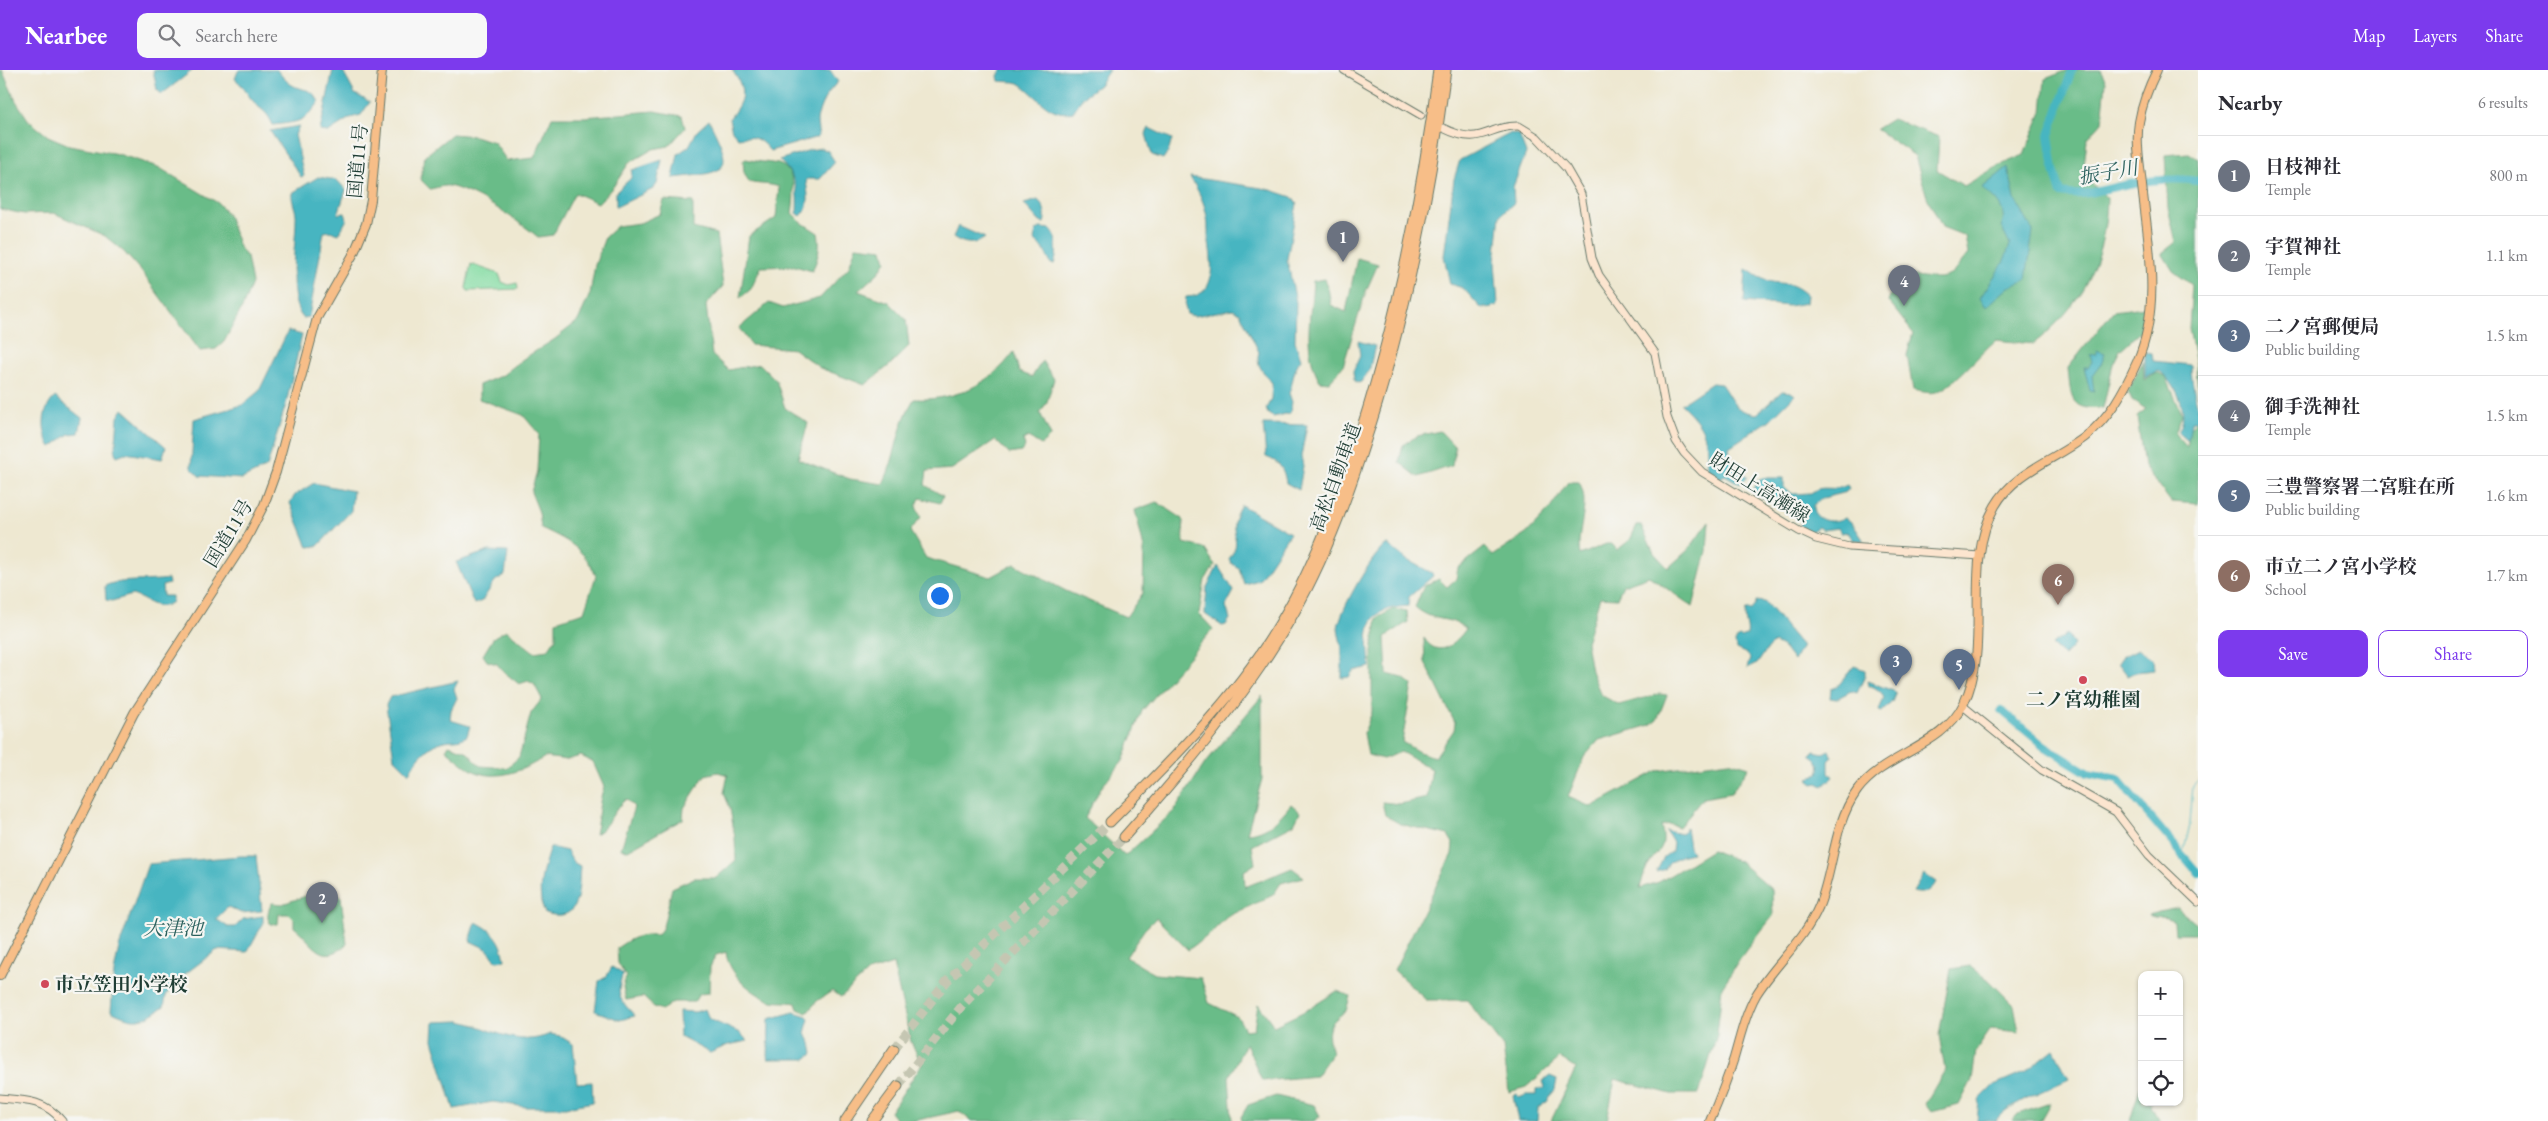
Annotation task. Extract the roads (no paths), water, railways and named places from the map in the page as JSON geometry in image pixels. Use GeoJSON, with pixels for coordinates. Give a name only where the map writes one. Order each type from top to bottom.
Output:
{"type":"FeatureCollection","features":[{"type":"Feature","properties":{"kind":"highway","name":"高松自動車道"},"geometry":{"type":"LineString","coordinates":[[1110,822],[1204,726],[1225,700],[1276,629],[1312,559],[1341,490],[1370,404],[1398,301],[1423,173],[1438,70]]}},
{"type":"Feature","properties":{"kind":"highway","name":"高松自動車道"},"geometry":{"type":"LineString","coordinates":[[1124,837],[1232,710],[1295,612],[1320,564],[1350,490],[1379,403],[1407,301],[1432,172],[1446,70]]}},
{"type":"Feature","properties":{"kind":"highway"},"geometry":{"type":"LineString","coordinates":[[845,1121],[894,1049]]}},
{"type":"Feature","properties":{"kind":"highway"},"geometry":{"type":"LineString","coordinates":[[872,1121],[898,1086]]}},
{"type":"Feature","properties":{"kind":"main road","name":"国道11号"},"geometry":{"type":"LineString","coordinates":[[0,976],[125,729],[246,540],[264,506],[276,472],[313,330],[358,244],[366,224],[382,70]]}},
{"type":"Feature","properties":{"kind":"main road"},"geometry":{"type":"LineString","coordinates":[[1344,70],[1422,115]]}},
{"type":"Feature","properties":{"kind":"main road"},"geometry":{"type":"LineString","coordinates":[[1710,1121],[1756,996],[1803,936],[1820,902],[1845,809],[1869,777],[1885,765],[1930,740],[1945,728],[1963,706],[1974,664],[1980,556],[1986,527],[2001,497],[2025,474],[2076,443],[2101,422],[2123,392],[2146,339],[2151,315],[2151,278],[2138,134],[2143,104],[2157,70]]}},
{"type":"Feature","properties":{"kind":"main road","name":"財田上高瀬線"},"geometry":{"type":"LineString","coordinates":[[1444,128],[1456,134],[1475,137],[1519,126],[1538,137],[1566,168],[1581,194],[1588,244],[1599,275],[1655,353],[1670,429],[1684,453],[1702,472],[1799,531],[1829,544],[1980,556]]}},
{"type":"Feature","properties":{"kind":"main road"},"geometry":{"type":"LineString","coordinates":[[1963,706],[2042,770],[2116,812],[2149,855],[2198,902]]}},
{"type":"Feature","properties":{"kind":"main road"},"geometry":{"type":"LineString","coordinates":[[0,1098],[37,1102],[53,1111],[62,1121]]}},
{"type":"Feature","properties":{"kind":"water"},"geometry":{"type":"Polygon","coordinates":[[[153,70],[193,70],[162,94],[157,90],[153,70]]]}},
{"type":"Feature","properties":{"kind":"water"},"geometry":{"type":"Polygon","coordinates":[[[277,70],[292,85],[310,91],[319,102],[305,118],[273,125],[266,113],[235,79],[238,71],[277,70]]]}},
{"type":"Feature","properties":{"kind":"water"},"geometry":{"type":"Polygon","coordinates":[[[333,70],[342,70],[355,94],[370,102],[361,115],[350,118],[328,132],[320,131],[333,70]]]}},
{"type":"Feature","properties":{"kind":"water"},"geometry":{"type":"Polygon","coordinates":[[[732,70],[830,70],[838,82],[830,90],[820,110],[817,121],[818,137],[770,151],[763,143],[756,139],[748,137],[738,138],[732,131],[729,119],[738,106],[742,90],[732,70]]]}},
{"type":"Feature","properties":{"kind":"water"},"geometry":{"type":"Polygon","coordinates":[[[1001,70],[1109,70],[1099,85],[1083,97],[1073,112],[1064,113],[1044,104],[1019,83],[999,81],[998,76],[1001,70]]]}},
{"type":"Feature","properties":{"kind":"water"},"geometry":{"type":"Polygon","coordinates":[[[709,120],[723,151],[724,160],[721,167],[705,174],[673,178],[678,154],[689,146],[697,131],[709,120]]]}},
{"type":"Feature","properties":{"kind":"water"},"geometry":{"type":"Polygon","coordinates":[[[299,126],[295,135],[304,176],[301,177],[270,131],[299,126]]]}},
{"type":"Feature","properties":{"kind":"water"},"geometry":{"type":"Polygon","coordinates":[[[1149,128],[1172,139],[1169,150],[1163,159],[1152,155],[1146,134],[1149,128]]]}},
{"type":"Feature","properties":{"kind":"water"},"geometry":{"type":"Polygon","coordinates":[[[1511,133],[1519,135],[1526,153],[1513,187],[1514,203],[1500,215],[1495,262],[1498,305],[1481,308],[1463,288],[1450,284],[1444,256],[1454,179],[1460,160],[1511,133]]]}},
{"type":"Feature","properties":{"kind":"water"},"geometry":{"type":"Polygon","coordinates":[[[821,148],[828,151],[835,162],[820,179],[808,179],[806,181],[808,204],[801,216],[797,213],[797,197],[793,178],[779,160],[821,148]]]}},
{"type":"Feature","properties":{"kind":"water"},"geometry":{"type":"Polygon","coordinates":[[[662,160],[657,184],[653,189],[616,207],[616,192],[631,178],[632,170],[662,160]]]}},
{"type":"Feature","properties":{"kind":"water"},"geometry":{"type":"Polygon","coordinates":[[[2008,167],[2015,199],[2033,231],[2026,280],[2009,287],[1986,307],[1980,298],[2003,263],[2010,245],[2001,227],[2003,221],[2002,210],[1996,200],[1982,188],[2008,167]]]}},
{"type":"Feature","properties":{"kind":"water"},"geometry":{"type":"Polygon","coordinates":[[[318,177],[337,180],[346,190],[338,214],[345,213],[347,219],[339,234],[330,231],[324,232],[309,317],[303,318],[298,309],[293,285],[296,216],[292,193],[318,177]]]}},
{"type":"Feature","properties":{"kind":"water"},"geometry":{"type":"Polygon","coordinates":[[[1190,177],[1268,189],[1292,197],[1297,204],[1287,259],[1296,302],[1295,341],[1301,359],[1296,368],[1289,393],[1292,402],[1290,413],[1273,417],[1268,414],[1266,409],[1271,399],[1272,383],[1259,365],[1259,352],[1240,313],[1233,309],[1194,316],[1187,314],[1185,306],[1186,297],[1198,295],[1205,289],[1211,272],[1208,221],[1201,198],[1190,177]]]}},
{"type":"Feature","properties":{"kind":"water"},"geometry":{"type":"Polygon","coordinates":[[[1038,200],[1044,210],[1044,223],[1040,222],[1024,204],[1038,200]]]}},
{"type":"Feature","properties":{"kind":"water"},"geometry":{"type":"Polygon","coordinates":[[[958,226],[985,238],[973,243],[961,241],[953,237],[958,226]]]}},
{"type":"Feature","properties":{"kind":"water"},"geometry":{"type":"Polygon","coordinates":[[[1040,228],[1051,229],[1055,236],[1056,251],[1054,264],[1051,264],[1043,248],[1034,240],[1036,231],[1040,228]]]}},
{"type":"Feature","properties":{"kind":"water"},"geometry":{"type":"Polygon","coordinates":[[[1746,269],[1769,281],[1795,286],[1807,295],[1806,303],[1789,306],[1744,302],[1746,269]]]}},
{"type":"Feature","properties":{"kind":"water"},"geometry":{"type":"Polygon","coordinates":[[[288,331],[302,335],[286,404],[267,467],[242,479],[199,476],[191,468],[194,419],[242,405],[259,391],[288,331]]]}},
{"type":"Feature","properties":{"kind":"water"},"geometry":{"type":"Polygon","coordinates":[[[1358,341],[1375,346],[1369,371],[1361,382],[1358,383],[1354,380],[1353,371],[1360,356],[1358,341]]]}},
{"type":"Feature","properties":{"kind":"water"},"geometry":{"type":"Polygon","coordinates":[[[2096,350],[2105,353],[2101,364],[2092,376],[2094,392],[2090,391],[2084,367],[2088,367],[2092,362],[2090,355],[2097,354],[2096,350]]]}},
{"type":"Feature","properties":{"kind":"water"},"geometry":{"type":"Polygon","coordinates":[[[2145,352],[2152,353],[2153,361],[2191,365],[2198,419],[2191,422],[2188,441],[2178,432],[2183,416],[2180,398],[2171,382],[2158,370],[2145,378],[2145,352]]]}},
{"type":"Feature","properties":{"kind":"water"},"geometry":{"type":"Polygon","coordinates":[[[1712,383],[1721,384],[1735,405],[1749,413],[1757,414],[1782,391],[1791,392],[1795,395],[1770,420],[1729,447],[1731,461],[1747,477],[1740,484],[1725,475],[1720,478],[1707,469],[1707,448],[1703,432],[1695,419],[1681,404],[1712,383]]]}},
{"type":"Feature","properties":{"kind":"water"},"geometry":{"type":"Polygon","coordinates":[[[55,397],[82,418],[79,433],[69,434],[51,447],[45,435],[44,421],[47,408],[55,397]]]}},
{"type":"Feature","properties":{"kind":"water"},"geometry":{"type":"Polygon","coordinates":[[[123,409],[166,447],[162,459],[125,453],[117,456],[115,453],[118,417],[123,409]]]}},
{"type":"Feature","properties":{"kind":"water"},"geometry":{"type":"Polygon","coordinates":[[[1263,424],[1307,425],[1301,456],[1303,466],[1299,490],[1286,483],[1280,467],[1275,461],[1266,457],[1263,424]]]}},
{"type":"Feature","properties":{"kind":"water"},"geometry":{"type":"Polygon","coordinates":[[[1762,478],[1784,478],[1784,488],[1793,494],[1811,493],[1819,489],[1837,488],[1847,485],[1849,488],[1846,492],[1823,498],[1813,505],[1813,510],[1815,514],[1827,521],[1836,521],[1845,517],[1852,523],[1864,541],[1853,540],[1848,532],[1841,533],[1838,528],[1822,530],[1818,527],[1810,532],[1800,526],[1799,512],[1790,506],[1777,503],[1768,493],[1765,499],[1753,491],[1758,480],[1762,478]]]}},
{"type":"Feature","properties":{"kind":"water"},"geometry":{"type":"Polygon","coordinates":[[[314,483],[353,491],[351,511],[318,546],[308,547],[290,503],[295,495],[314,483]]]}},
{"type":"Feature","properties":{"kind":"water"},"geometry":{"type":"Polygon","coordinates":[[[1241,505],[1290,533],[1259,580],[1244,584],[1239,568],[1232,564],[1229,559],[1235,547],[1234,522],[1241,505]]]}},
{"type":"Feature","properties":{"kind":"water"},"geometry":{"type":"Polygon","coordinates":[[[1387,544],[1407,560],[1432,573],[1433,576],[1409,597],[1408,606],[1383,611],[1375,617],[1371,623],[1368,642],[1370,667],[1353,671],[1349,677],[1342,678],[1342,648],[1338,628],[1340,620],[1350,596],[1365,570],[1387,544]]]}},
{"type":"Feature","properties":{"kind":"water"},"geometry":{"type":"Polygon","coordinates":[[[489,551],[508,552],[505,575],[495,581],[482,601],[474,604],[456,562],[489,551]]]}},
{"type":"Feature","properties":{"kind":"water"},"geometry":{"type":"Polygon","coordinates":[[[1218,566],[1234,591],[1226,606],[1230,619],[1226,625],[1222,626],[1205,614],[1207,587],[1218,566]]]}},
{"type":"Feature","properties":{"kind":"water"},"geometry":{"type":"Polygon","coordinates":[[[168,579],[169,584],[162,586],[163,596],[172,596],[172,602],[167,605],[157,606],[132,595],[112,601],[106,600],[105,586],[126,582],[168,579]]]}},
{"type":"Feature","properties":{"kind":"water"},"geometry":{"type":"Polygon","coordinates":[[[1756,601],[1765,602],[1802,646],[1794,661],[1784,648],[1774,643],[1768,648],[1757,664],[1747,668],[1750,658],[1747,654],[1736,649],[1735,642],[1739,637],[1742,638],[1747,635],[1746,610],[1751,610],[1756,601]]]}},
{"type":"Feature","properties":{"kind":"water"},"geometry":{"type":"Polygon","coordinates":[[[2067,634],[2074,645],[2064,656],[2052,645],[2067,634]]]}},
{"type":"Feature","properties":{"kind":"water"},"geometry":{"type":"Polygon","coordinates":[[[2138,649],[2153,659],[2154,670],[2136,672],[2128,676],[2118,663],[2122,657],[2138,649]]]}},
{"type":"Feature","properties":{"kind":"water"},"geometry":{"type":"Polygon","coordinates":[[[1854,666],[1865,670],[1865,676],[1857,693],[1851,691],[1836,699],[1830,698],[1831,689],[1837,687],[1854,666]]]}},
{"type":"Feature","properties":{"kind":"water"},"geometry":{"type":"Polygon","coordinates":[[[458,681],[454,689],[457,698],[451,710],[450,720],[470,726],[467,736],[458,740],[444,741],[432,746],[419,758],[409,773],[394,758],[386,705],[390,697],[458,681]]]}},
{"type":"Feature","properties":{"kind":"water"},"geometry":{"type":"Polygon","coordinates":[[[1867,681],[1896,692],[1892,702],[1882,712],[1879,711],[1884,697],[1877,689],[1868,686],[1867,681]]]}},
{"type":"Feature","properties":{"kind":"water"},"geometry":{"type":"Polygon","coordinates":[[[1829,750],[1832,758],[1829,761],[1829,772],[1833,777],[1823,786],[1818,783],[1813,784],[1808,780],[1818,773],[1819,764],[1810,755],[1814,751],[1823,753],[1829,750]]]}},
{"type":"Feature","properties":{"kind":"water"},"geometry":{"type":"Polygon","coordinates":[[[1686,827],[1689,847],[1692,853],[1677,858],[1665,869],[1656,872],[1665,856],[1672,851],[1673,843],[1666,831],[1682,834],[1686,827]]]}},
{"type":"Feature","properties":{"kind":"water"},"geometry":{"type":"Polygon","coordinates":[[[550,847],[567,851],[573,862],[580,866],[578,896],[571,910],[565,914],[545,913],[542,905],[541,880],[550,847]]]}},
{"type":"Feature","properties":{"kind":"water","name":"大津池"},"geometry":{"type":"Polygon","coordinates":[[[256,856],[262,911],[241,913],[228,907],[216,919],[228,927],[235,927],[243,919],[263,916],[263,924],[247,952],[217,950],[173,983],[166,996],[164,1006],[145,1018],[126,1018],[111,1011],[114,972],[119,947],[148,864],[256,856]]]}},
{"type":"Feature","properties":{"kind":"water"},"geometry":{"type":"Polygon","coordinates":[[[1924,874],[1936,882],[1926,892],[1913,892],[1924,874]]]}},
{"type":"Feature","properties":{"kind":"water"},"geometry":{"type":"Polygon","coordinates":[[[476,922],[488,929],[496,937],[502,947],[505,960],[497,961],[487,949],[470,941],[476,922]]]}},
{"type":"Feature","properties":{"kind":"water"},"geometry":{"type":"Polygon","coordinates":[[[612,967],[623,974],[619,988],[620,997],[635,1016],[620,1020],[595,1011],[599,981],[606,977],[612,967]]]}},
{"type":"Feature","properties":{"kind":"water"},"geometry":{"type":"Polygon","coordinates":[[[705,1009],[709,1019],[740,1033],[748,1041],[728,1045],[710,1053],[680,1037],[679,1011],[695,1012],[705,1009]]]}},
{"type":"Feature","properties":{"kind":"water"},"geometry":{"type":"Polygon","coordinates":[[[794,1012],[807,1016],[809,1019],[805,1033],[811,1043],[813,1054],[806,1059],[768,1059],[769,1019],[794,1012]]]}},
{"type":"Feature","properties":{"kind":"water"},"geometry":{"type":"Polygon","coordinates":[[[460,1021],[515,1038],[538,1038],[550,1034],[560,1036],[573,1044],[577,1083],[592,1082],[593,1102],[566,1107],[526,1107],[493,1102],[454,1109],[433,1040],[434,1022],[460,1021]]]}},
{"type":"Feature","properties":{"kind":"water"},"geometry":{"type":"Polygon","coordinates":[[[2054,1049],[2069,1079],[2018,1103],[2000,1115],[1996,1121],[1977,1121],[1979,1100],[1994,1085],[2026,1071],[2054,1049]]]}},
{"type":"Feature","properties":{"kind":"water"},"geometry":{"type":"Polygon","coordinates":[[[1550,1076],[1557,1079],[1555,1090],[1548,1098],[1548,1101],[1538,1108],[1537,1121],[1518,1121],[1513,1096],[1517,1094],[1519,1098],[1526,1095],[1536,1095],[1536,1090],[1545,1088],[1543,1081],[1550,1076]]]}},
{"type":"Feature","properties":{"kind":"waterway","name":"振子川"},"geometry":{"type":"LineString","coordinates":[[2072,70],[2049,135],[2054,170],[2061,193],[2087,193],[2129,184],[2155,181],[2198,181]]}},
{"type":"Feature","properties":{"kind":"waterway"},"geometry":{"type":"LineString","coordinates":[[2001,710],[2044,746],[2088,773],[2118,779],[2198,873]]}},
{"type":"Feature","properties":{"kind":"waterway"},"geometry":{"type":"LineString","coordinates":[[2183,855],[2190,824],[2193,785],[2198,780]]}},
{"type":"Feature","properties":{"kind":"tunnel"},"geometry":{"type":"LineString","coordinates":[[894,1049],[947,981],[1110,822]]}},
{"type":"Feature","properties":{"kind":"tunnel"},"geometry":{"type":"LineString","coordinates":[[898,1086],[961,1007],[1124,837]]}},
{"type":"Feature","properties":{"kind":"place","name":"日枝神社"},"geometry":{"type":"Point","coordinates":[1343,262]}},
{"type":"Feature","properties":{"kind":"place","name":"御手洗神社"},"geometry":{"type":"Point","coordinates":[1904,306]}},
{"type":"Feature","properties":{"kind":"place","name":"市立二ノ宮小学校"},"geometry":{"type":"Point","coordinates":[2058,605]}},
{"type":"Feature","properties":{"kind":"place","name":"二ノ宮幼稚園"},"geometry":{"type":"Point","coordinates":[2083,680]}},
{"type":"Feature","properties":{"kind":"place","name":"二ノ宮郵便局"},"geometry":{"type":"Point","coordinates":[1896,686]}},
{"type":"Feature","properties":{"kind":"place","name":"三豊警察署二宮駐在所"},"geometry":{"type":"Point","coordinates":[1959,690]}},
{"type":"Feature","properties":{"kind":"place","name":"宇賀神社"},"geometry":{"type":"Point","coordinates":[322,923]}},
{"type":"Feature","properties":{"kind":"place","name":"市立笠田小学校"},"geometry":{"type":"Point","coordinates":[45,984]}}]}
